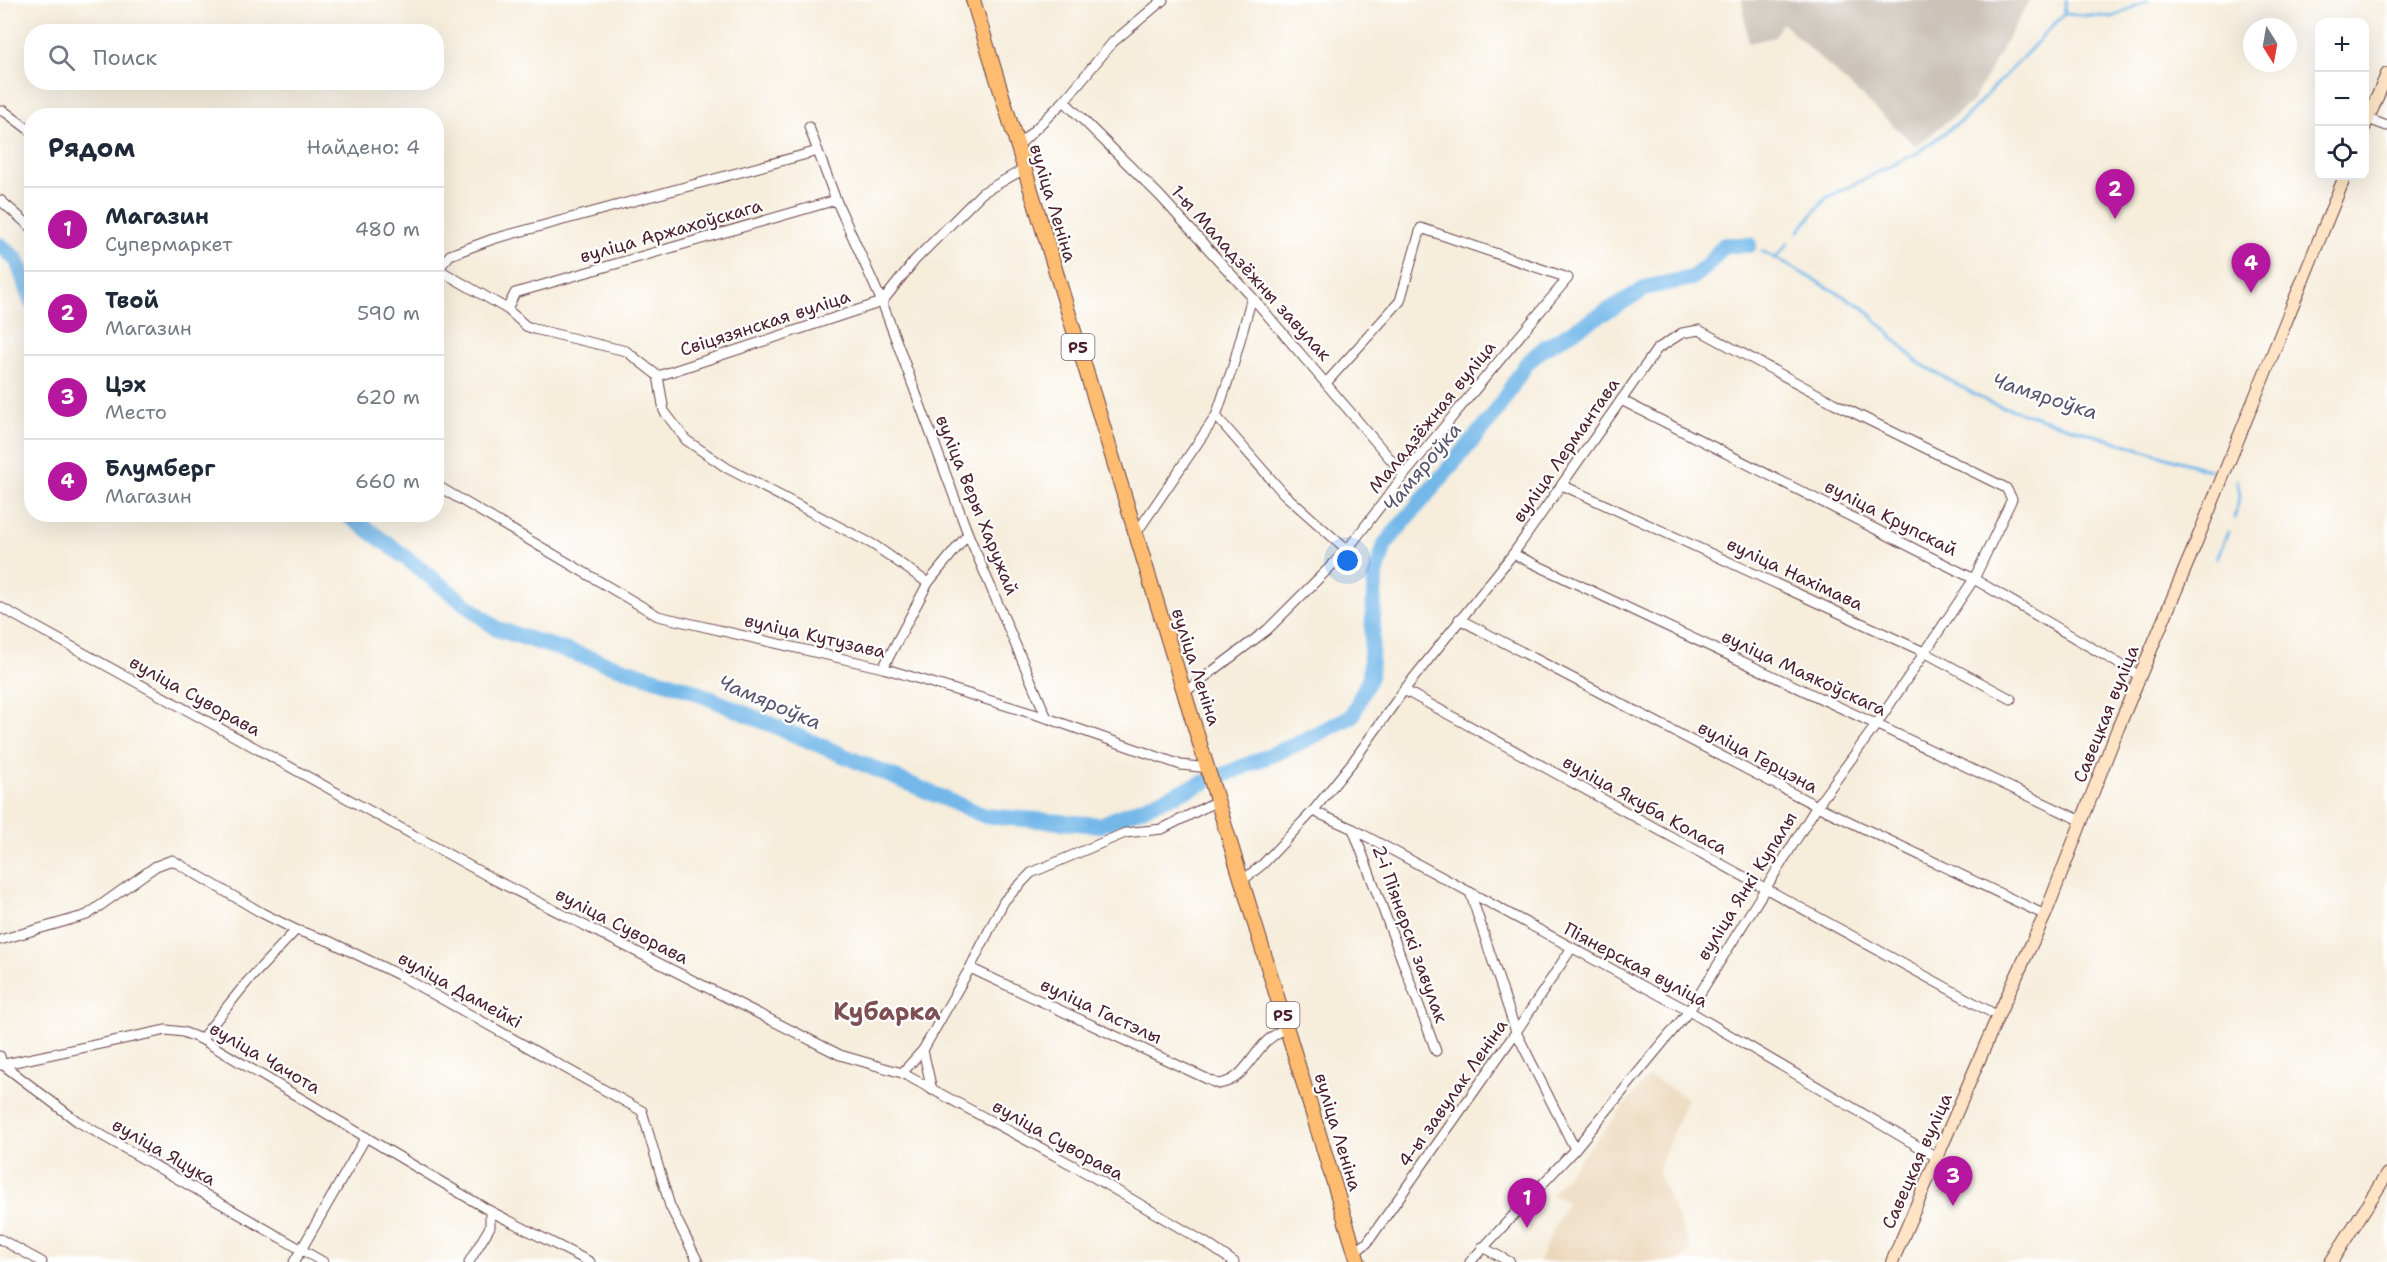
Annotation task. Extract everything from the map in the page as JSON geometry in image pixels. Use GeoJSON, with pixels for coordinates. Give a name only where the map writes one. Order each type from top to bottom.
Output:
{"type":"FeatureCollection","features":[{"type":"Feature","properties":{"kind":"main road","name":"вуліца Леніна"},"geometry":{"type":"LineString","coordinates":[[973,0],[1357,1257]]}},
{"type":"Feature","properties":{"kind":"street"},"geometry":{"type":"LineString","coordinates":[[1018,146],[1064,101],[1113,42],[1163,0]]}},
{"type":"Feature","properties":{"kind":"street"},"geometry":{"type":"LineString","coordinates":[[2369,117],[2387,74]]}},
{"type":"Feature","properties":{"kind":"street","name":"1-ы Маладзёжны завулак"},"geometry":{"type":"LineString","coordinates":[[1064,101],[1160,196],[1252,297],[1404,475]]}},
{"type":"Feature","properties":{"kind":"street"},"geometry":{"type":"LineString","coordinates":[[0,111],[4,111],[24,126]]}},
{"type":"Feature","properties":{"kind":"street"},"geometry":{"type":"LineString","coordinates":[[2369,124],[2387,126]]}},
{"type":"Feature","properties":{"kind":"street","name":"вуліца Веры Харужай"},"geometry":{"type":"LineString","coordinates":[[808,127],[836,200],[882,302],[968,534],[1047,718]]}},
{"type":"Feature","properties":{"kind":"street"},"geometry":{"type":"LineString","coordinates":[[444,262],[450,255],[493,239],[818,151]]}},
{"type":"Feature","properties":{"kind":"street"},"geometry":{"type":"LineString","coordinates":[[882,302],[915,260],[982,193],[1024,169]]}},
{"type":"Feature","properties":{"kind":"street","name":"Савецкая вуліца"},"geometry":{"type":"LineString","coordinates":[[1892,1262],[1998,1016],[2045,915],[2342,180]]}},
{"type":"Feature","properties":{"kind":"street"},"geometry":{"type":"LineString","coordinates":[[0,200],[24,221]]}},
{"type":"Feature","properties":{"kind":"street","name":"вуліца Аржахоўскага"},"geometry":{"type":"LineString","coordinates":[[507,309],[515,293],[836,200]]}},
{"type":"Feature","properties":{"kind":"street","name":"Маладзёжная вуліца"},"geometry":{"type":"LineString","coordinates":[[1185,692],[1267,630],[1347,550],[1404,475],[1568,278],[1421,228],[1400,301],[1326,383]]}},
{"type":"Feature","properties":{"kind":"street"},"geometry":{"type":"LineString","coordinates":[[444,272],[507,309],[526,326],[626,351],[658,376],[664,411],[686,440],[727,468],[874,545],[928,582]]}},
{"type":"Feature","properties":{"kind":"street"},"geometry":{"type":"LineString","coordinates":[[1135,535],[1216,416],[1252,297]]}},
{"type":"Feature","properties":{"kind":"street","name":"Свіцязянская вуліца"},"geometry":{"type":"LineString","coordinates":[[658,376],[882,302]]}},
{"type":"Feature","properties":{"kind":"street","name":"вуліца Лермантава"},"geometry":{"type":"LineString","coordinates":[[1243,880],[1263,864],[1313,811],[1354,760],[1404,690],[1513,554],[1657,349],[1682,333],[1699,330],[1834,403],[2006,488],[2012,499]]}},
{"type":"Feature","properties":{"kind":"street","name":"вуліца Крупскай"},"geometry":{"type":"LineString","coordinates":[[1622,400],[1974,579],[2140,676]]}},
{"type":"Feature","properties":{"kind":"street"},"geometry":{"type":"LineString","coordinates":[[1216,416],[1284,494],[1347,550]]}},
{"type":"Feature","properties":{"kind":"street","name":"вуліца Нахімава"},"geometry":{"type":"LineString","coordinates":[[1562,485],[1924,652],[2011,699]]}},
{"type":"Feature","properties":{"kind":"street","name":"вуліца Кутузава"},"geometry":{"type":"LineString","coordinates":[[444,490],[658,616],[883,668],[1047,718],[1181,765],[1209,768]]}},
{"type":"Feature","properties":{"kind":"street","name":"вуліца Янкі Купалы"},"geometry":{"type":"LineString","coordinates":[[1470,1262],[1575,1149],[1689,1011],[1816,806],[1876,725],[1974,579],[2012,499]]}},
{"type":"Feature","properties":{"kind":"street"},"geometry":{"type":"LineString","coordinates":[[883,668],[928,582],[968,534]]}},
{"type":"Feature","properties":{"kind":"street","name":"вуліца Маякоўскага"},"geometry":{"type":"LineString","coordinates":[[1513,554],[2082,821]]}},
{"type":"Feature","properties":{"kind":"street","name":"вуліца Суворава"},"geometry":{"type":"LineString","coordinates":[[0,608],[495,880],[840,1055],[902,1073],[1078,1168],[1206,1243],[1234,1262]]}},
{"type":"Feature","properties":{"kind":"street","name":"вуліца Герцэна"},"geometry":{"type":"LineString","coordinates":[[1460,620],[1816,806],[2045,915]]}},
{"type":"Feature","properties":{"kind":"street","name":"вуліца Якуба Коласа"},"geometry":{"type":"LineString","coordinates":[[1404,690],[1998,1016]]}},
{"type":"Feature","properties":{"kind":"street"},"geometry":{"type":"LineString","coordinates":[[902,1073],[923,1050],[970,968],[1004,901],[1031,873],[1125,833],[1162,829],[1219,800]]}},
{"type":"Feature","properties":{"kind":"street","name":"Піянерская вуліца"},"geometry":{"type":"LineString","coordinates":[[1313,811],[1353,829],[1689,1011],[1938,1158]]}},
{"type":"Feature","properties":{"kind":"street","name":"2-і Піянерскі завулак"},"geometry":{"type":"LineString","coordinates":[[1353,829],[1436,1051]]}},
{"type":"Feature","properties":{"kind":"street","name":"вуліца Дамейкі"},"geometry":{"type":"LineString","coordinates":[[0,940],[87,915],[156,866],[172,860],[262,913],[296,930],[329,941],[399,975],[642,1111],[670,1206],[698,1262]]}},
{"type":"Feature","properties":{"kind":"street"},"geometry":{"type":"LineString","coordinates":[[1470,892],[1516,1032],[1575,1149]]}},
{"type":"Feature","properties":{"kind":"street"},"geometry":{"type":"LineString","coordinates":[[201,1039],[247,982],[296,930]]}},
{"type":"Feature","properties":{"kind":"street","name":"4-ы завулак Леніна"},"geometry":{"type":"LineString","coordinates":[[1357,1257],[1516,1032],[1571,949]]}},
{"type":"Feature","properties":{"kind":"street","name":"вуліца Гастэлы"},"geometry":{"type":"LineString","coordinates":[[970,968],[1218,1084],[1230,1082],[1240,1075],[1265,1042],[1287,1027]]}},
{"type":"Feature","properties":{"kind":"street","name":"вуліца Чачота"},"geometry":{"type":"LineString","coordinates":[[1,1062],[166,1030],[183,1032],[201,1039],[490,1210],[590,1262]]}},
{"type":"Feature","properties":{"kind":"street"},"geometry":{"type":"LineString","coordinates":[[923,1050],[932,1090]]}},
{"type":"Feature","properties":{"kind":"street","name":"вуліца Яцука"},"geometry":{"type":"LineString","coordinates":[[1,1062],[77,1121],[323,1262]]}},
{"type":"Feature","properties":{"kind":"street"},"geometry":{"type":"LineString","coordinates":[[294,1262],[366,1137]]}},
{"type":"Feature","properties":{"kind":"street"},"geometry":{"type":"LineString","coordinates":[[2331,1262],[2387,1174]]}},
{"type":"Feature","properties":{"kind":"street"},"geometry":{"type":"LineString","coordinates":[[469,1262],[490,1227],[490,1210]]}},
{"type":"Feature","properties":{"kind":"street"},"geometry":{"type":"LineString","coordinates":[[0,1239],[42,1262]]}},
{"type":"Feature","properties":{"kind":"street"},"geometry":{"type":"LineString","coordinates":[[1482,1247],[1510,1262]]}},
{"type":"Feature","properties":{"kind":"shaded area"},"geometry":{"type":"Polygon","coordinates":[[[1742,0],[2029,0],[1972,102],[1916,146],[1782,23],[1775,37],[1748,43],[1742,0]]]}},
{"type":"Feature","properties":{"kind":"shaded area"},"geometry":{"type":"Polygon","coordinates":[[[1649,1076],[1687,1098],[1657,1172],[1691,1248],[1680,1262],[1539,1262],[1566,1202],[1551,1194],[1649,1076]]]}},
{"type":"Feature","properties":{"kind":"waterway"},"geometry":{"type":"LineString","coordinates":[[1798,232],[1826,198],[1917,153],[1965,118],[2064,14],[2066,0]]}},
{"type":"Feature","properties":{"kind":"waterway"},"geometry":{"type":"LineString","coordinates":[[2064,14],[2113,17],[2148,0]]}},
{"type":"Feature","properties":{"kind":"waterway"},"geometry":{"type":"LineString","coordinates":[[1775,259],[1788,243]]}},
{"type":"Feature","properties":{"kind":"waterway","name":"Чамяроўка"},"geometry":{"type":"LineString","coordinates":[[0,245],[17,260],[24,280]]}},
{"type":"Feature","properties":{"kind":"waterway","name":"Чамяроўка"},"geometry":{"type":"LineString","coordinates":[[1219,777],[1299,743],[1352,716],[1370,677],[1375,578],[1385,544],[1493,416],[1526,364],[1544,348],[1648,287],[1692,278],[1707,266],[1724,245],[1749,245]]}},
{"type":"Feature","properties":{"kind":"waterway","name":"Чамяроўка"},"geometry":{"type":"LineString","coordinates":[[1762,251],[1863,307],[1917,362],[1990,403],[2212,471]]}},
{"type":"Feature","properties":{"kind":"waterway","name":"Чамяроўка"},"geometry":{"type":"LineString","coordinates":[[2234,518],[2240,495],[2237,480]]}},
{"type":"Feature","properties":{"kind":"waterway","name":"Чамяроўка"},"geometry":{"type":"LineString","coordinates":[[357,522],[497,629],[688,689],[985,816],[1100,825],[1205,782]]}},
{"type":"Feature","properties":{"kind":"waterway","name":"Чамяроўка"},"geometry":{"type":"LineString","coordinates":[[2217,558],[2228,532]]}},
{"type":"Feature","properties":{"kind":"place","name":"Твой"},"geometry":{"type":"Point","coordinates":[2115,219]}},
{"type":"Feature","properties":{"kind":"place","name":"Блумберг"},"geometry":{"type":"Point","coordinates":[2251,293]}},
{"type":"Feature","properties":{"kind":"place","name":"Цэх"},"geometry":{"type":"Point","coordinates":[1953,1206]}},
{"type":"Feature","properties":{"kind":"place","name":"Магазин"},"geometry":{"type":"Point","coordinates":[1527,1228]}},
{"type":"Feature","properties":{"kind":"district","name":"Кубарка"},"geometry":{"type":"Point","coordinates":[887,1012]}}]}
